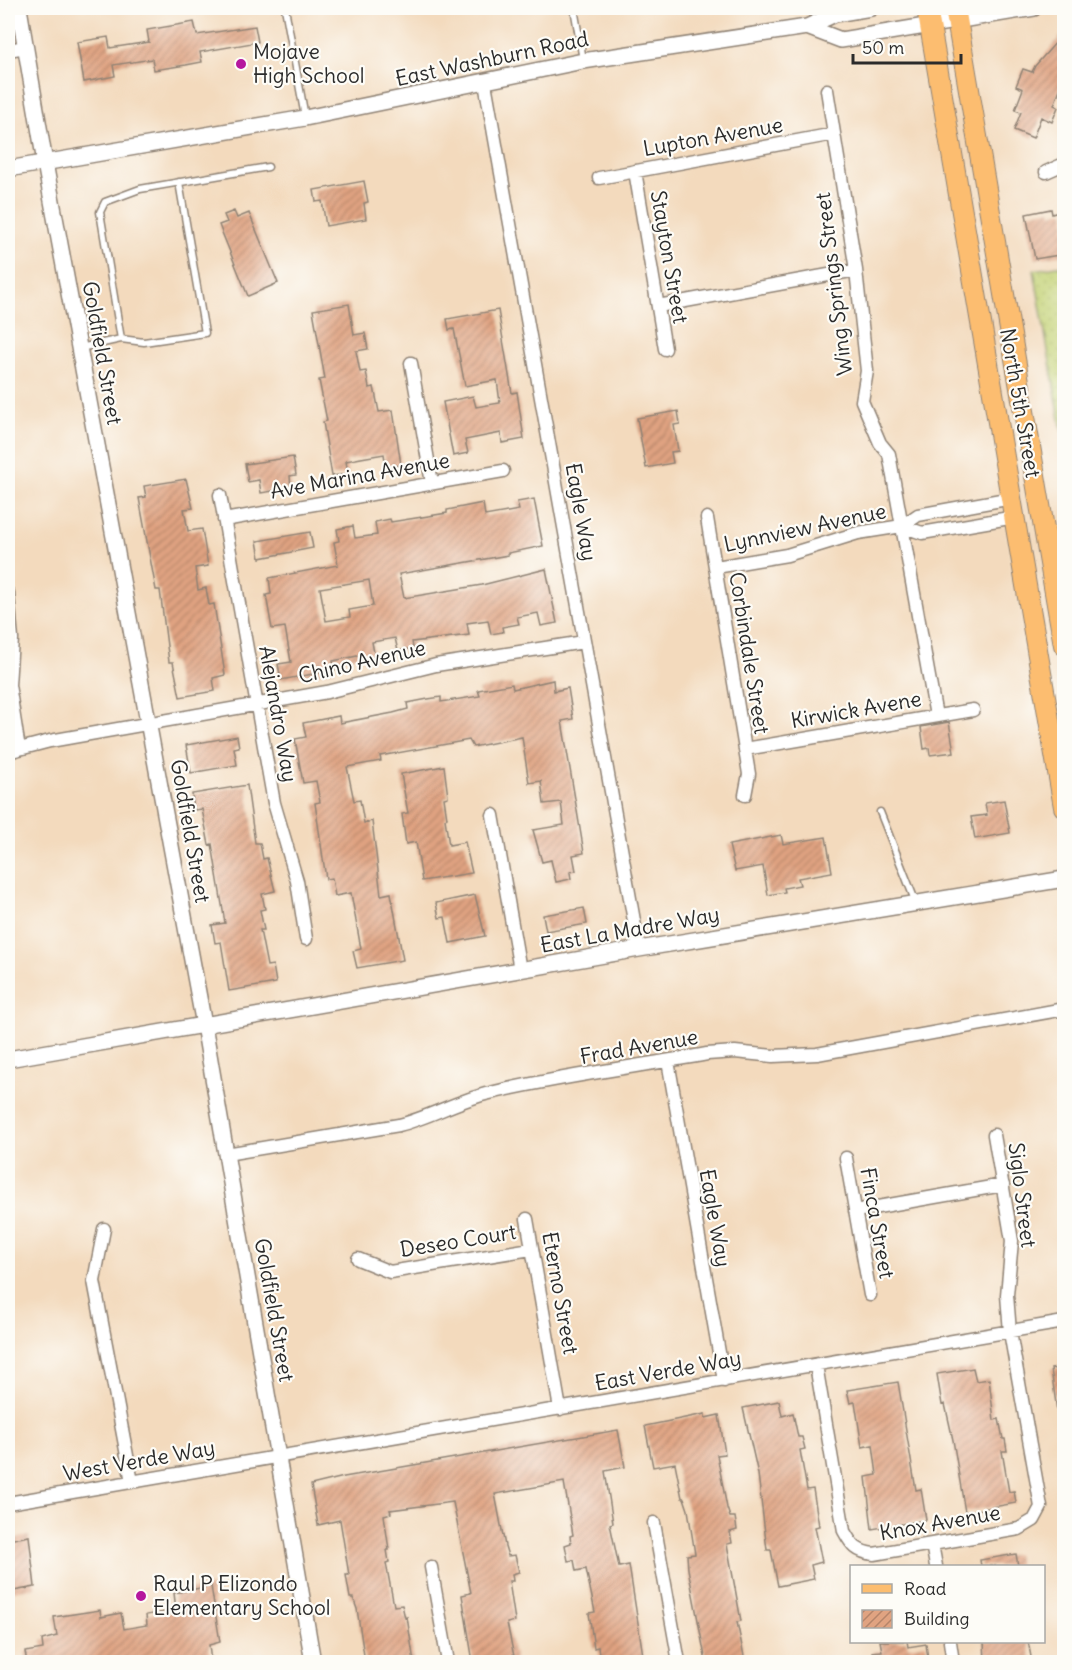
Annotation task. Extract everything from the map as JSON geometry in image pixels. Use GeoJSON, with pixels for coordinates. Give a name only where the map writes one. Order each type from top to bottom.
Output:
{"type":"FeatureCollection","features":[{"type":"Feature","properties":{"kind":"main road","name":"North 5th Street"},"geometry":{"type":"LineString","coordinates":[[956,14],[1065,645]]}},
{"type":"Feature","properties":{"kind":"main road","name":"North 5th Street"},"geometry":{"type":"LineString","coordinates":[[929,16],[1065,807]]}},
{"type":"Feature","properties":{"kind":"street","name":"Goldfield Street"},"geometry":{"type":"LineString","coordinates":[[20,8],[45,163],[204,1025],[313,1662]]}},
{"type":"Feature","properties":{"kind":"street","name":"East Washburn Road"},"geometry":{"type":"LineString","coordinates":[[8,169],[305,118],[485,83],[583,61],[807,27],[835,14],[871,8]]}},
{"type":"Feature","properties":{"kind":"street","name":"East Washburn Road"},"geometry":{"type":"LineString","coordinates":[[807,27],[841,40],[929,16],[1034,8]]}},
{"type":"Feature","properties":{"kind":"street"},"geometry":{"type":"LineString","coordinates":[[8,50],[26,47]]}},
{"type":"Feature","properties":{"kind":"street","name":"Eagle Way"},"geometry":{"type":"LineString","coordinates":[[485,83],[639,949]]}},
{"type":"Feature","properties":{"kind":"street","name":"Wing Springs Street"},"geometry":{"type":"LineString","coordinates":[[827,90],[855,270],[867,371],[862,400],[880,443],[890,454],[936,716]]}},
{"type":"Feature","properties":{"kind":"street","name":"Lupton Avenue"},"geometry":{"type":"LineString","coordinates":[[599,178],[834,134]]}},
{"type":"Feature","properties":{"kind":"street"},"geometry":{"type":"LineString","coordinates":[[1046,172],[1065,164]]}},
{"type":"Feature","properties":{"kind":"street","name":"Stayton Street"},"geometry":{"type":"LineString","coordinates":[[635,171],[665,349]]}},
{"type":"Feature","properties":{"kind":"street"},"geometry":{"type":"LineString","coordinates":[[658,306],[855,270]]}},
{"type":"Feature","properties":{"kind":"street"},"geometry":{"type":"LineString","coordinates":[[411,363],[432,483]]}},
{"type":"Feature","properties":{"kind":"street","name":"Ave Marina Avenue"},"geometry":{"type":"LineString","coordinates":[[224,520],[502,471]]}},
{"type":"Feature","properties":{"kind":"street","name":"Alejandro Way"},"geometry":{"type":"LineString","coordinates":[[220,495],[274,803],[297,881],[306,939]]}},
{"type":"Feature","properties":{"kind":"street","name":"Lynnview Avenue"},"geometry":{"type":"LineString","coordinates":[[716,567],[787,555],[858,533],[902,526],[918,514],[940,510],[1013,508]]}},
{"type":"Feature","properties":{"kind":"street","name":"Lynnview Avenue"},"geometry":{"type":"LineString","coordinates":[[902,526],[922,533],[944,530],[1013,508]]}},
{"type":"Feature","properties":{"kind":"street","name":"Corbindale Street"},"geometry":{"type":"LineString","coordinates":[[707,518],[746,749],[749,774],[745,795]]}},
{"type":"Feature","properties":{"kind":"street"},"geometry":{"type":"LineString","coordinates":[[8,593],[12,639],[10,696],[13,750]]}},
{"type":"Feature","properties":{"kind":"street","name":"Chino Avenue"},"geometry":{"type":"LineString","coordinates":[[13,750],[148,723],[327,692],[436,665],[584,642]]}},
{"type":"Feature","properties":{"kind":"street","name":"Kirwick Avene"},"geometry":{"type":"LineString","coordinates":[[746,749],[973,710]]}},
{"type":"Feature","properties":{"kind":"street"},"geometry":{"type":"LineString","coordinates":[[493,815],[520,970]]}},
{"type":"Feature","properties":{"kind":"street","name":"East La Madre Way"},"geometry":{"type":"LineString","coordinates":[[8,1059],[639,949],[1065,879]]}},
{"type":"Feature","properties":{"kind":"street","name":"Frad Avenue"},"geometry":{"type":"LineString","coordinates":[[226,1154],[399,1125],[423,1119],[448,1106],[490,1092],[668,1061],[735,1052],[773,1056],[817,1054],[1065,1009]]}},
{"type":"Feature","properties":{"kind":"street","name":"Eagle Way"},"geometry":{"type":"LineString","coordinates":[[668,1061],[724,1382]]}},
{"type":"Feature","properties":{"kind":"street","name":"Siglo Street"},"geometry":{"type":"LineString","coordinates":[[994,1135],[1012,1241],[1007,1295],[1010,1332],[1041,1507],[1034,1520]]}},
{"type":"Feature","properties":{"kind":"street","name":"Finca Street"},"geometry":{"type":"LineString","coordinates":[[846,1158],[870,1295]]}},
{"type":"Feature","properties":{"kind":"street"},"geometry":{"type":"LineString","coordinates":[[855,1211],[1003,1185]]}},
{"type":"Feature","properties":{"kind":"street","name":"Eterno Street"},"geometry":{"type":"LineString","coordinates":[[527,1219],[560,1409]]}},
{"type":"Feature","properties":{"kind":"street"},"geometry":{"type":"LineString","coordinates":[[104,1229],[94,1281],[132,1482]]}},
{"type":"Feature","properties":{"kind":"street","name":"Deseo Court"},"geometry":{"type":"LineString","coordinates":[[358,1259],[390,1272],[531,1249]]}},
{"type":"Feature","properties":{"kind":"street","name":"East Verde Way"},"geometry":{"type":"LineString","coordinates":[[278,1457],[1065,1322]]}},
{"type":"Feature","properties":{"kind":"street","name":"Knox Avenue"},"geometry":{"type":"LineString","coordinates":[[816,1365],[844,1531],[852,1546],[860,1552],[874,1554],[932,1544],[1019,1528],[1034,1520]]}},
{"type":"Feature","properties":{"kind":"street","name":"West Verde Way"},"geometry":{"type":"LineString","coordinates":[[8,1503],[278,1457]]}},
{"type":"Feature","properties":{"kind":"street"},"geometry":{"type":"LineString","coordinates":[[654,1523],[679,1662]]}},
{"type":"Feature","properties":{"kind":"street"},"geometry":{"type":"LineString","coordinates":[[932,1544],[936,1565]]}},
{"type":"Feature","properties":{"kind":"street"},"geometry":{"type":"LineString","coordinates":[[431,1567],[448,1662]]}},
{"type":"Feature","properties":{"kind":"street"},"geometry":{"type":"LineString","coordinates":[[950,1643],[953,1662]]}},
{"type":"Feature","properties":{"kind":"lane"},"geometry":{"type":"LineString","coordinates":[[285,8],[305,118]]}},
{"type":"Feature","properties":{"kind":"lane"},"geometry":{"type":"LineString","coordinates":[[574,8],[583,61]]}},
{"type":"Feature","properties":{"kind":"lane"},"geometry":{"type":"LineString","coordinates":[[121,339],[100,212],[105,202],[140,189],[268,166]]}},
{"type":"Feature","properties":{"kind":"lane"},"geometry":{"type":"LineString","coordinates":[[80,348],[121,339],[144,342],[205,333],[179,182]]}},
{"type":"Feature","properties":{"kind":"lane"},"geometry":{"type":"LineString","coordinates":[[940,510],[944,530]]}},
{"type":"Feature","properties":{"kind":"lane"},"geometry":{"type":"LineString","coordinates":[[880,812],[916,904]]}},
{"type":"Feature","properties":{"kind":"green space"},"geometry":{"type":"Polygon","coordinates":[[[1064,265],[1064,430],[1062,431],[1034,270],[1064,265]]]}},
{"type":"Feature","properties":{"kind":"building"},"geometry":{"type":"Polygon","coordinates":[[[194,22],[197,35],[255,26],[258,42],[200,52],[202,62],[186,65],[154,70],[152,59],[113,65],[115,76],[84,82],[77,42],[108,37],[110,48],[149,42],[147,30],[194,22]]]}},
{"type":"Feature","properties":{"kind":"building"},"geometry":{"type":"Polygon","coordinates":[[[1065,32],[1065,76],[1054,105],[1058,107],[1052,122],[1041,117],[1033,138],[1014,130],[1021,112],[1015,110],[1023,89],[1016,86],[1023,69],[1032,72],[1065,32]]]}},
{"type":"Feature","properties":{"kind":"building"},"geometry":{"type":"Polygon","coordinates":[[[364,181],[368,202],[364,203],[366,219],[326,226],[322,201],[316,202],[314,190],[364,181]]]}},
{"type":"Feature","properties":{"kind":"building"},"geometry":{"type":"Polygon","coordinates":[[[1051,209],[1052,214],[1065,210],[1065,254],[1035,259],[1026,214],[1051,209]]]}},
{"type":"Feature","properties":{"kind":"building"},"geometry":{"type":"Polygon","coordinates":[[[234,211],[237,218],[249,213],[278,283],[248,296],[219,225],[227,222],[224,215],[234,211]]]}},
{"type":"Feature","properties":{"kind":"building"},"geometry":{"type":"Polygon","coordinates":[[[349,304],[354,335],[365,333],[368,349],[356,351],[360,372],[366,371],[369,388],[374,387],[379,412],[393,410],[401,465],[386,467],[384,454],[346,461],[348,474],[332,476],[323,422],[327,421],[319,380],[325,379],[313,310],[349,304]]]}},
{"type":"Feature","properties":{"kind":"building"},"geometry":{"type":"Polygon","coordinates":[[[498,310],[512,393],[517,392],[524,439],[502,443],[501,433],[465,440],[468,453],[453,456],[443,402],[473,396],[476,407],[500,403],[497,380],[465,386],[454,329],[449,330],[447,319],[498,310]]]}},
{"type":"Feature","properties":{"kind":"building"},"geometry":{"type":"Polygon","coordinates":[[[678,411],[680,424],[674,425],[678,451],[671,452],[673,463],[646,468],[637,418],[678,411]]]}},
{"type":"Feature","properties":{"kind":"building"},"geometry":{"type":"Polygon","coordinates":[[[293,457],[296,475],[290,476],[291,488],[261,493],[259,480],[248,482],[245,464],[293,457]]]}},
{"type":"Feature","properties":{"kind":"building"},"geometry":{"type":"Polygon","coordinates":[[[186,479],[193,508],[184,509],[188,531],[202,529],[208,566],[195,568],[198,590],[206,588],[209,605],[214,604],[225,675],[213,678],[215,691],[180,697],[173,662],[169,662],[160,590],[156,590],[139,498],[146,497],[144,486],[186,479]]]}},
{"type":"Feature","properties":{"kind":"building"},"geometry":{"type":"Polygon","coordinates":[[[534,499],[543,546],[508,553],[508,555],[399,574],[404,598],[482,585],[546,569],[557,623],[541,626],[538,613],[517,617],[519,624],[502,627],[503,632],[491,634],[488,620],[467,623],[469,635],[412,642],[413,648],[398,651],[395,638],[372,642],[375,658],[363,660],[362,655],[333,661],[335,670],[281,680],[278,664],[291,662],[285,627],[272,629],[266,595],[271,594],[269,578],[338,565],[334,542],[339,541],[337,529],[353,526],[355,538],[377,535],[375,522],[390,519],[391,522],[447,513],[447,510],[483,503],[485,516],[519,510],[517,502],[534,499]],[[369,580],[320,588],[326,621],[350,617],[349,610],[373,606],[369,580]]]}},
{"type":"Feature","properties":{"kind":"building"},"geometry":{"type":"Polygon","coordinates":[[[310,532],[313,548],[260,558],[257,541],[310,532]]]}},
{"type":"Feature","properties":{"kind":"building"},"geometry":{"type":"Polygon","coordinates":[[[553,680],[554,691],[568,688],[573,719],[562,721],[584,853],[573,855],[576,871],[570,872],[571,879],[556,882],[551,860],[542,862],[533,830],[564,825],[561,802],[544,804],[541,781],[529,783],[522,737],[473,747],[469,740],[380,756],[381,761],[347,767],[354,801],[360,800],[364,823],[372,821],[381,895],[391,893],[403,960],[357,968],[353,951],[361,949],[351,893],[335,896],[332,878],[326,879],[315,803],[320,802],[316,781],[303,783],[295,739],[306,737],[303,723],[339,716],[340,723],[408,709],[407,703],[441,697],[441,702],[480,696],[478,690],[512,684],[513,689],[553,680]]]}},
{"type":"Feature","properties":{"kind":"building"},"geometry":{"type":"Polygon","coordinates":[[[949,722],[954,752],[930,755],[929,748],[924,749],[921,727],[949,722]]]}},
{"type":"Feature","properties":{"kind":"building"},"geometry":{"type":"Polygon","coordinates":[[[237,736],[239,747],[234,748],[237,765],[191,773],[186,745],[237,736]]]}},
{"type":"Feature","properties":{"kind":"building"},"geometry":{"type":"Polygon","coordinates":[[[444,766],[448,797],[444,798],[447,818],[445,819],[449,845],[465,842],[472,873],[422,881],[416,842],[406,844],[402,814],[408,813],[401,774],[444,766]]]}},
{"type":"Feature","properties":{"kind":"building"},"geometry":{"type":"Polygon","coordinates":[[[247,785],[255,843],[260,843],[263,859],[267,858],[275,891],[262,894],[265,909],[260,910],[264,930],[260,930],[267,966],[273,965],[276,983],[229,991],[221,942],[215,943],[212,925],[225,923],[212,844],[209,845],[202,809],[194,810],[192,794],[247,785]]]}},
{"type":"Feature","properties":{"kind":"building"},"geometry":{"type":"Polygon","coordinates":[[[1004,800],[1010,833],[975,839],[971,817],[987,815],[985,803],[1004,800]]]}},
{"type":"Feature","properties":{"kind":"building"},"geometry":{"type":"Polygon","coordinates":[[[781,835],[783,844],[826,837],[832,872],[798,878],[800,885],[784,888],[785,892],[768,895],[763,866],[735,871],[729,845],[781,835]]]}},
{"type":"Feature","properties":{"kind":"building"},"geometry":{"type":"Polygon","coordinates":[[[475,895],[485,936],[450,943],[445,917],[439,918],[436,903],[475,895]]]}},
{"type":"Feature","properties":{"kind":"building"},"geometry":{"type":"Polygon","coordinates":[[[584,908],[587,924],[546,931],[543,915],[584,908]]]}},
{"type":"Feature","properties":{"kind":"building"},"geometry":{"type":"Polygon","coordinates":[[[1065,1367],[1065,1425],[1059,1425],[1051,1369],[1065,1367]]]}},
{"type":"Feature","properties":{"kind":"building"},"geometry":{"type":"Polygon","coordinates":[[[973,1368],[976,1381],[989,1379],[994,1420],[999,1419],[1003,1439],[1005,1439],[1007,1451],[1002,1451],[1009,1492],[1014,1491],[1016,1503],[965,1512],[953,1440],[945,1404],[942,1405],[937,1374],[973,1368]]]}},
{"type":"Feature","properties":{"kind":"building"},"geometry":{"type":"Polygon","coordinates":[[[898,1382],[916,1490],[921,1489],[926,1520],[872,1529],[866,1477],[877,1475],[873,1445],[862,1447],[855,1402],[850,1403],[847,1390],[898,1382]]]}},
{"type":"Feature","properties":{"kind":"building"},"geometry":{"type":"Polygon","coordinates":[[[779,1401],[782,1416],[793,1413],[798,1437],[802,1437],[805,1449],[800,1450],[807,1490],[813,1489],[819,1526],[815,1527],[822,1562],[811,1565],[814,1579],[778,1586],[771,1550],[767,1550],[758,1474],[743,1408],[779,1401]]]}},
{"type":"Feature","properties":{"kind":"building"},"geometry":{"type":"Polygon","coordinates":[[[705,1414],[705,1418],[719,1415],[725,1454],[717,1455],[727,1508],[730,1517],[735,1517],[737,1530],[730,1532],[732,1543],[727,1544],[741,1621],[737,1622],[745,1661],[706,1662],[688,1569],[687,1555],[695,1554],[688,1510],[682,1498],[675,1463],[653,1467],[645,1426],[705,1414]]]}},
{"type":"Feature","properties":{"kind":"building"},"geometry":{"type":"Polygon","coordinates":[[[618,1430],[625,1467],[605,1471],[613,1523],[610,1524],[619,1567],[629,1565],[644,1662],[600,1662],[598,1647],[594,1648],[589,1613],[595,1612],[586,1569],[576,1571],[574,1560],[568,1561],[565,1545],[571,1543],[570,1536],[573,1535],[564,1482],[495,1494],[508,1556],[515,1555],[519,1572],[512,1574],[513,1581],[509,1581],[515,1621],[507,1623],[515,1661],[473,1662],[462,1595],[471,1593],[453,1502],[390,1510],[391,1513],[384,1515],[389,1550],[387,1550],[389,1562],[386,1563],[394,1606],[402,1605],[405,1618],[407,1617],[414,1662],[365,1662],[357,1609],[353,1598],[350,1598],[346,1575],[349,1575],[340,1520],[318,1525],[311,1485],[344,1477],[618,1430]]]}},
{"type":"Feature","properties":{"kind":"building"},"geometry":{"type":"Polygon","coordinates":[[[29,1536],[35,1587],[8,1592],[8,1540],[29,1536]]]}},
{"type":"Feature","properties":{"kind":"building"},"geometry":{"type":"Polygon","coordinates":[[[1016,1554],[1018,1565],[981,1565],[980,1560],[1016,1554]]]}},
{"type":"Feature","properties":{"kind":"building"},"geometry":{"type":"Polygon","coordinates":[[[211,1586],[220,1642],[209,1645],[211,1662],[27,1662],[25,1652],[43,1649],[42,1640],[57,1636],[54,1617],[100,1610],[101,1617],[121,1613],[124,1629],[147,1625],[146,1615],[176,1610],[174,1593],[211,1586]]]}},
{"type":"Feature","properties":{"kind":"building"},"geometry":{"type":"Polygon","coordinates":[[[880,1643],[907,1643],[908,1647],[926,1644],[928,1659],[916,1662],[874,1662],[872,1652],[882,1651],[880,1643]]]}},
{"type":"Feature","properties":{"kind":"building"},"geometry":{"type":"Polygon","coordinates":[[[984,1643],[1028,1643],[1032,1662],[985,1662],[984,1643]]]}},
{"type":"Feature","properties":{"kind":"place","name":"Mojave High School"},"geometry":{"type":"Point","coordinates":[241,64]}},
{"type":"Feature","properties":{"kind":"place","name":"Raul P Elizondo Elementary School"},"geometry":{"type":"Point","coordinates":[141,1596]}}]}
